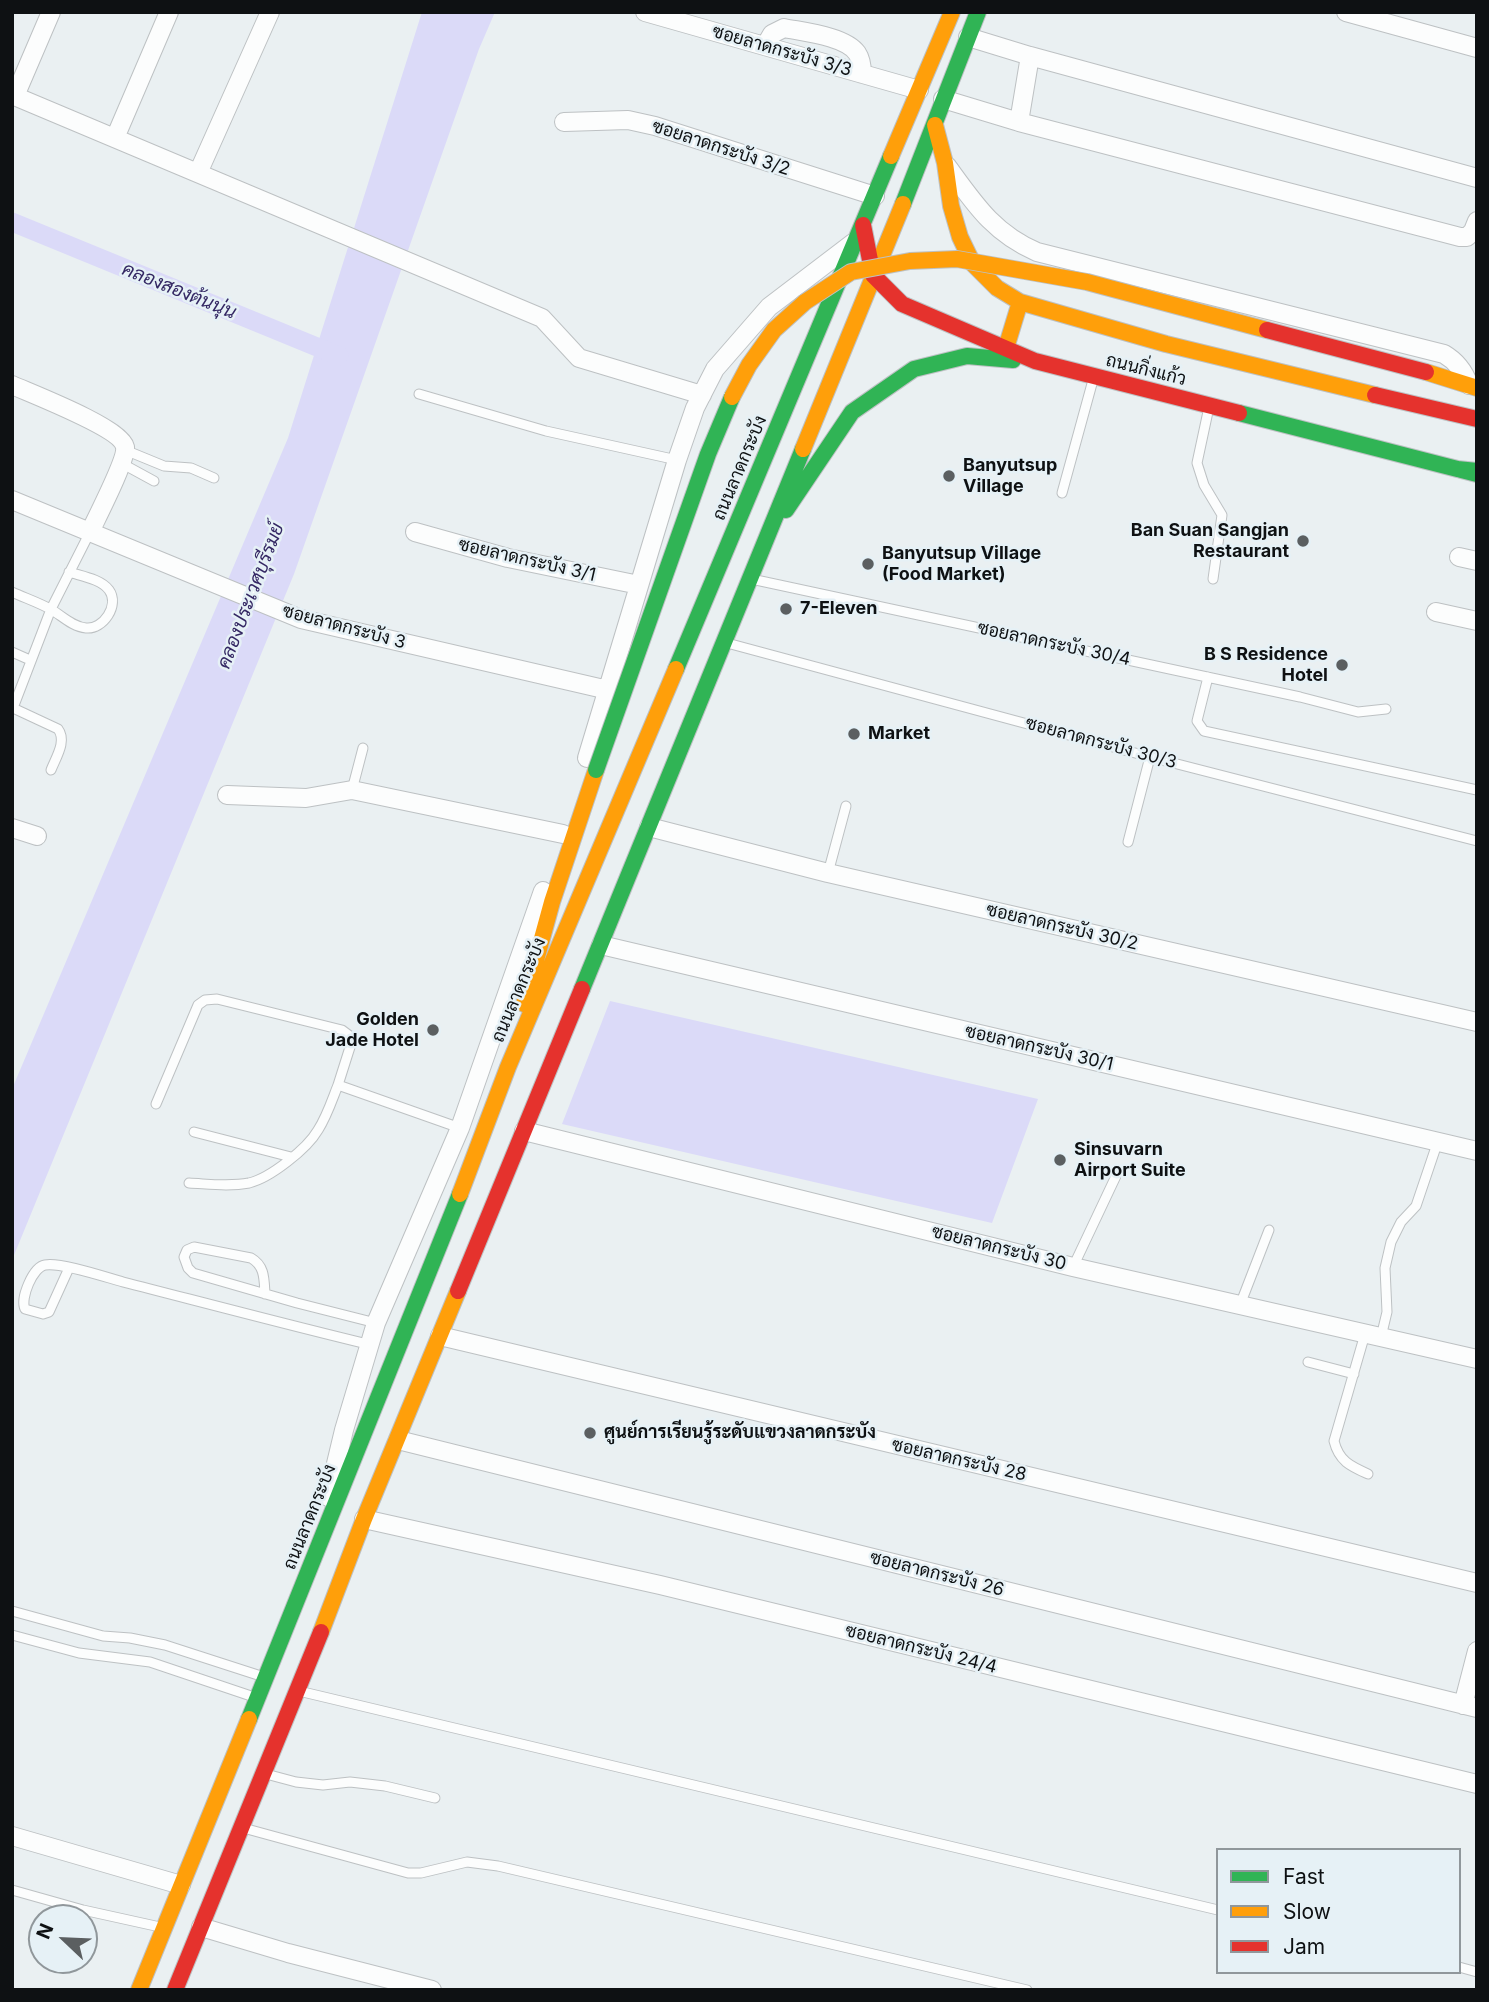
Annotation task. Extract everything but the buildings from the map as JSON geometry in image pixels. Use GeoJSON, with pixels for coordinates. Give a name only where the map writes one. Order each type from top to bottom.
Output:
{"type":"FeatureCollection","features":[{"type":"Feature","properties":{"kind":"main road","name":"ถนนลาดกระบัง"},"geometry":{"type":"LineString","coordinates":[[175,1990],[298,1691],[298,1645],[312,1565],[508,1067],[952,12]]}},
{"type":"Feature","properties":{"kind":"main road","name":"ถนนลาดกระบัง"},"geometry":{"type":"LineString","coordinates":[[139,1990],[265,1678],[298,1645],[364,1519],[398,1440],[751,579],[978,12]]}},
{"type":"Feature","properties":{"kind":"main road","name":"ถนนกิ่งแก้ว"},"geometry":{"type":"LineString","coordinates":[[935,125],[960,237],[973,264],[997,288],[1020,302],[1166,344],[1477,419]]}},
{"type":"Feature","properties":{"kind":"main road"},"geometry":{"type":"LineString","coordinates":[[860,232],[873,275]]}},
{"type":"Feature","properties":{"kind":"main road"},"geometry":{"type":"LineString","coordinates":[[508,1067],[552,902],[708,454],[744,376],[774,330],[805,302],[851,272],[910,261],[957,259],[1087,282],[1473,386]]}},
{"type":"Feature","properties":{"kind":"main road","name":"ถนนกิ่งแก้ว"},"geometry":{"type":"LineString","coordinates":[[873,275],[902,304],[1035,361],[1477,473]]}},
{"type":"Feature","properties":{"kind":"main road"},"geometry":{"type":"LineString","coordinates":[[1006,348],[1020,302]]}},
{"type":"Feature","properties":{"kind":"main road"},"geometry":{"type":"LineString","coordinates":[[767,538],[852,412],[914,369],[967,356],[1035,361]]}},
{"type":"Feature","properties":{"kind":"street"},"geometry":{"type":"LineString","coordinates":[[51,12],[13,95],[542,318],[579,358],[702,395]]}},
{"type":"Feature","properties":{"kind":"street"},"geometry":{"type":"LineString","coordinates":[[116,138],[169,12]]}},
{"type":"Feature","properties":{"kind":"street"},"geometry":{"type":"LineString","coordinates":[[198,173],[270,12]]}},
{"type":"Feature","properties":{"kind":"street"},"geometry":{"type":"LineString","coordinates":[[1346,12],[1477,48]]}},
{"type":"Feature","properties":{"kind":"street","name":"ซอยลาดกระบัง 3/3"},"geometry":{"type":"LineString","coordinates":[[651,13],[919,90]]}},
{"type":"Feature","properties":{"kind":"street"},"geometry":{"type":"LineString","coordinates":[[765,46],[772,34],[783,28],[833,39],[848,44],[857,53],[862,74]]}},
{"type":"Feature","properties":{"kind":"street"},"geometry":{"type":"LineString","coordinates":[[968,37],[1477,178]]}},
{"type":"Feature","properties":{"kind":"street"},"geometry":{"type":"LineString","coordinates":[[1019,122],[1030,56]]}},
{"type":"Feature","properties":{"kind":"street"},"geometry":{"type":"LineString","coordinates":[[943,99],[1019,122],[1460,237],[1467,237],[1477,221]]}},
{"type":"Feature","properties":{"kind":"street","name":"ซอยลาดกระบัง 3/2"},"geometry":{"type":"LineString","coordinates":[[564,122],[628,120],[655,126],[875,196]]}},
{"type":"Feature","properties":{"kind":"street"},"geometry":{"type":"LineString","coordinates":[[945,163],[988,220],[1018,244],[1037,252],[1188,291],[1444,354],[1453,360],[1473,386]]}},
{"type":"Feature","properties":{"kind":"street"},"geometry":{"type":"LineString","coordinates":[[312,1565],[344,1430],[376,1322],[460,1128],[563,834],[677,460],[702,395],[715,369],[769,307],[860,232]]}},
{"type":"Feature","properties":{"kind":"street"},"geometry":{"type":"LineString","coordinates":[[12,386],[88,418],[119,438],[123,456],[90,532]]}},
{"type":"Feature","properties":{"kind":"street","name":"ซอยลาดกระบัง 3"},"geometry":{"type":"LineString","coordinates":[[12,500],[301,619],[608,690]]}},
{"type":"Feature","properties":{"kind":"street","name":"ซอยลาดกระบัง 3/1"},"geometry":{"type":"LineString","coordinates":[[415,532],[508,558],[639,585]]}},
{"type":"Feature","properties":{"kind":"street"},"geometry":{"type":"LineString","coordinates":[[1459,557],[1477,561]]}},
{"type":"Feature","properties":{"kind":"street"},"geometry":{"type":"LineString","coordinates":[[1436,612],[1477,621]]}},
{"type":"Feature","properties":{"kind":"street"},"geometry":{"type":"LineString","coordinates":[[227,795],[306,798],[352,790],[563,834]]}},
{"type":"Feature","properties":{"kind":"street","name":"ซอยลาดกระบัง 30/2"},"geometry":{"type":"LineString","coordinates":[[649,827],[828,873],[1477,1022]]}},
{"type":"Feature","properties":{"kind":"street"},"geometry":{"type":"LineString","coordinates":[[12,828],[37,836]]}},
{"type":"Feature","properties":{"kind":"street","name":"ซอยลาดกระบัง 30/1"},"geometry":{"type":"LineString","coordinates":[[601,944],[1477,1151]]}},
{"type":"Feature","properties":{"kind":"street","name":"ซอยลาดกระบัง 30"},"geometry":{"type":"LineString","coordinates":[[524,1132],[1073,1267],[1477,1359]]}},
{"type":"Feature","properties":{"kind":"street","name":"ซอยลาดกระบัง 28"},"geometry":{"type":"LineString","coordinates":[[440,1336],[1477,1584]]}},
{"type":"Feature","properties":{"kind":"street","name":"ซอยลาดกระบัง 26"},"geometry":{"type":"LineString","coordinates":[[398,1440],[1470,1707]]}},
{"type":"Feature","properties":{"kind":"street","name":"ซอยลาดกระบัง 24/4"},"geometry":{"type":"LineString","coordinates":[[364,1519],[673,1588],[1477,1784]]}},
{"type":"Feature","properties":{"kind":"street"},"geometry":{"type":"LineString","coordinates":[[1470,1707],[1477,1651]]}},
{"type":"Feature","properties":{"kind":"street"},"geometry":{"type":"LineString","coordinates":[[12,1836],[181,1885]]}},
{"type":"Feature","properties":{"kind":"street"},"geometry":{"type":"LineString","coordinates":[[201,1927],[288,1953],[432,1990]]}},
{"type":"Feature","properties":{"kind":"lane"},"geometry":{"type":"LineString","coordinates":[[1062,493],[1094,376]]}},
{"type":"Feature","properties":{"kind":"lane"},"geometry":{"type":"LineString","coordinates":[[419,394],[546,431],[677,460]]}},
{"type":"Feature","properties":{"kind":"lane"},"geometry":{"type":"LineString","coordinates":[[1209,406],[1197,463],[1204,485],[1222,515],[1213,579]]}},
{"type":"Feature","properties":{"kind":"lane"},"geometry":{"type":"LineString","coordinates":[[123,456],[164,466],[191,468],[214,478]]}},
{"type":"Feature","properties":{"kind":"lane"},"geometry":{"type":"LineString","coordinates":[[123,456],[154,481]]}},
{"type":"Feature","properties":{"kind":"lane"},"geometry":{"type":"LineString","coordinates":[[51,770],[62,734],[58,729],[13,710],[51,609],[90,532]]}},
{"type":"Feature","properties":{"kind":"lane"},"geometry":{"type":"LineString","coordinates":[[12,592],[51,609],[84,628],[103,623],[111,611],[113,598],[105,586],[69,572]]}},
{"type":"Feature","properties":{"kind":"lane","name":"ซอยลาดกระบัง 30/4"},"geometry":{"type":"LineString","coordinates":[[751,579],[1300,697],[1358,712],[1386,709]]}},
{"type":"Feature","properties":{"kind":"lane","name":"ซอยลาดกระบัง 30/3"},"geometry":{"type":"LineString","coordinates":[[725,642],[1150,757],[1477,841]]}},
{"type":"Feature","properties":{"kind":"lane"},"geometry":{"type":"LineString","coordinates":[[12,652],[30,660]]}},
{"type":"Feature","properties":{"kind":"lane"},"geometry":{"type":"LineString","coordinates":[[1208,677],[1197,721],[1204,731],[1477,790]]}},
{"type":"Feature","properties":{"kind":"lane"},"geometry":{"type":"LineString","coordinates":[[352,790],[363,748]]}},
{"type":"Feature","properties":{"kind":"lane"},"geometry":{"type":"LineString","coordinates":[[1128,842],[1150,757]]}},
{"type":"Feature","properties":{"kind":"lane"},"geometry":{"type":"LineString","coordinates":[[828,873],[846,806]]}},
{"type":"Feature","properties":{"kind":"lane"},"geometry":{"type":"LineString","coordinates":[[156,1104],[198,1004],[205,1000],[217,999],[281,1014],[341,1030],[351,1036],[338,1085],[318,1132],[291,1157],[252,1182],[228,1186],[189,1183]]}},
{"type":"Feature","properties":{"kind":"lane"},"geometry":{"type":"LineString","coordinates":[[338,1085],[460,1128]]}},
{"type":"Feature","properties":{"kind":"lane"},"geometry":{"type":"LineString","coordinates":[[194,1132],[291,1157]]}},
{"type":"Feature","properties":{"kind":"lane"},"geometry":{"type":"LineString","coordinates":[[1368,1474],[1346,1464],[1337,1453],[1334,1441],[1354,1374],[1387,1312],[1385,1268],[1391,1242],[1401,1222],[1416,1206],[1438,1142]]}},
{"type":"Feature","properties":{"kind":"lane"},"geometry":{"type":"LineString","coordinates":[[1073,1267],[1116,1176]]}},
{"type":"Feature","properties":{"kind":"lane"},"geometry":{"type":"LineString","coordinates":[[1240,1305],[1269,1230]]}},
{"type":"Feature","properties":{"kind":"lane"},"geometry":{"type":"LineString","coordinates":[[265,1294],[263,1272],[257,1261],[194,1247],[187,1250],[184,1257],[188,1268],[194,1273],[265,1294],[376,1322]]}},
{"type":"Feature","properties":{"kind":"lane"},"geometry":{"type":"LineString","coordinates":[[69,1268],[50,1312],[43,1314],[26,1309],[24,1300],[36,1270],[42,1265],[69,1268],[370,1345]]}},
{"type":"Feature","properties":{"kind":"lane"},"geometry":{"type":"LineString","coordinates":[[1308,1362],[1354,1374]]}},
{"type":"Feature","properties":{"kind":"lane"},"geometry":{"type":"LineString","coordinates":[[12,1611],[103,1636],[165,1645],[265,1678]]}},
{"type":"Feature","properties":{"kind":"lane"},"geometry":{"type":"LineString","coordinates":[[12,1634],[79,1653],[150,1662],[257,1698]]}},
{"type":"Feature","properties":{"kind":"lane"},"geometry":{"type":"LineString","coordinates":[[298,1691],[1216,1910]]}},
{"type":"Feature","properties":{"kind":"lane"},"geometry":{"type":"LineString","coordinates":[[264,1773],[296,1782],[350,1782],[386,1786],[435,1798]]}},
{"type":"Feature","properties":{"kind":"lane"},"geometry":{"type":"LineString","coordinates":[[242,1828],[408,1873],[421,1873],[467,1862],[498,1866],[1027,1990]]}},
{"type":"Feature","properties":{"kind":"lane"},"geometry":{"type":"LineString","coordinates":[[12,1890],[83,1910],[164,1928]]}},
{"type":"Feature","properties":{"kind":"water","name":"คลองประเวศบุรีรมย์"},"geometry":{"type":"Polygon","coordinates":[[[422,12],[495,12],[479,49],[294,574],[12,1260],[12,1089],[288,438],[422,12]]]}},
{"type":"Feature","properties":{"kind":"water"},"geometry":{"type":"Polygon","coordinates":[[[610,1001],[1038,1099],[992,1223],[562,1124],[610,1001]]]}},
{"type":"Feature","properties":{"kind":"waterway","name":"คลองสองต้นนุ่น"},"geometry":{"type":"LineString","coordinates":[[12,222],[339,356]]}},
{"type":"Feature","properties":{"kind":"traffic: fast"},"geometry":{"type":"LineString","coordinates":[[903,204],[978,12]]}},
{"type":"Feature","properties":{"kind":"traffic: fast"},"geometry":{"type":"LineString","coordinates":[[676,669],[891,156]]}},
{"type":"Feature","properties":{"kind":"traffic: fast"},"geometry":{"type":"LineString","coordinates":[[786,510],[852,412],[914,369],[967,356],[1013,360]]}},
{"type":"Feature","properties":{"kind":"traffic: fast"},"geometry":{"type":"LineString","coordinates":[[596,770],[708,454],[732,397]]}},
{"type":"Feature","properties":{"kind":"traffic: fast"},"geometry":{"type":"LineString","coordinates":[[1239,413],[1477,474]]}},
{"type":"Feature","properties":{"kind":"traffic: fast"},"geometry":{"type":"LineString","coordinates":[[582,989],[803,449]]}},
{"type":"Feature","properties":{"kind":"traffic: fast"},"geometry":{"type":"LineString","coordinates":[[1457,469],[1477,471]]}},
{"type":"Feature","properties":{"kind":"traffic: fast"},"geometry":{"type":"LineString","coordinates":[[249,1719],[460,1194]]}},
{"type":"Feature","properties":{"kind":"traffic: slow"},"geometry":{"type":"LineString","coordinates":[[891,156],[952,12]]}},
{"type":"Feature","properties":{"kind":"traffic: slow"},"geometry":{"type":"LineString","coordinates":[[935,125],[960,237],[973,264],[997,288],[1020,302],[1166,344],[1375,395]]}},
{"type":"Feature","properties":{"kind":"traffic: slow"},"geometry":{"type":"LineString","coordinates":[[803,449],[903,204]]}},
{"type":"Feature","properties":{"kind":"traffic: slow"},"geometry":{"type":"LineString","coordinates":[[732,397],[749,365],[774,330],[805,302],[851,272],[910,261],[957,259],[1087,282],[1267,330]]}},
{"type":"Feature","properties":{"kind":"traffic: slow"},"geometry":{"type":"LineString","coordinates":[[1006,348],[1020,302]]}},
{"type":"Feature","properties":{"kind":"traffic: slow"},"geometry":{"type":"LineString","coordinates":[[1426,372],[1477,388]]}},
{"type":"Feature","properties":{"kind":"traffic: slow"},"geometry":{"type":"LineString","coordinates":[[460,1194],[508,1067],[676,669]]}},
{"type":"Feature","properties":{"kind":"traffic: slow"},"geometry":{"type":"LineString","coordinates":[[524,1004],[552,902],[596,770]]}},
{"type":"Feature","properties":{"kind":"traffic: slow"},"geometry":{"type":"LineString","coordinates":[[321,1632],[364,1519],[458,1291]]}},
{"type":"Feature","properties":{"kind":"traffic: slow"},"geometry":{"type":"LineString","coordinates":[[139,1990],[249,1719]]}},
{"type":"Feature","properties":{"kind":"traffic: jam"},"geometry":{"type":"LineString","coordinates":[[863,225],[873,275],[902,304],[1035,361],[1239,413]]}},
{"type":"Feature","properties":{"kind":"traffic: jam"},"geometry":{"type":"LineString","coordinates":[[1267,330],[1426,372]]}},
{"type":"Feature","properties":{"kind":"traffic: jam"},"geometry":{"type":"LineString","coordinates":[[1375,395],[1477,419]]}},
{"type":"Feature","properties":{"kind":"traffic: jam"},"geometry":{"type":"LineString","coordinates":[[458,1291],[582,989]]}},
{"type":"Feature","properties":{"kind":"traffic: jam"},"geometry":{"type":"LineString","coordinates":[[175,1990],[321,1632]]}},
{"type":"Feature","properties":{"kind":"place","name":"Banyutsup Village"},"geometry":{"type":"Point","coordinates":[949,476]}},
{"type":"Feature","properties":{"kind":"place","name":"Ban Suan Sangjan Restaurant"},"geometry":{"type":"Point","coordinates":[1303,541]}},
{"type":"Feature","properties":{"kind":"place","name":"Banyutsup Village (Food Market)"},"geometry":{"type":"Point","coordinates":[868,564]}},
{"type":"Feature","properties":{"kind":"place","name":"7-Eleven"},"geometry":{"type":"Point","coordinates":[786,609]}},
{"type":"Feature","properties":{"kind":"place","name":"B S Residence Hotel"},"geometry":{"type":"Point","coordinates":[1342,665]}},
{"type":"Feature","properties":{"kind":"place","name":"Market"},"geometry":{"type":"Point","coordinates":[854,734]}},
{"type":"Feature","properties":{"kind":"place","name":"Golden Jade Hotel"},"geometry":{"type":"Point","coordinates":[433,1030]}},
{"type":"Feature","properties":{"kind":"place","name":"Sinsuvarn Airport Suite"},"geometry":{"type":"Point","coordinates":[1060,1160]}},
{"type":"Feature","properties":{"kind":"place","name":"ศูนย์การเรียนรู้ระดับแขวงลาดกระบัง"},"geometry":{"type":"Point","coordinates":[590,1433]}}]}
